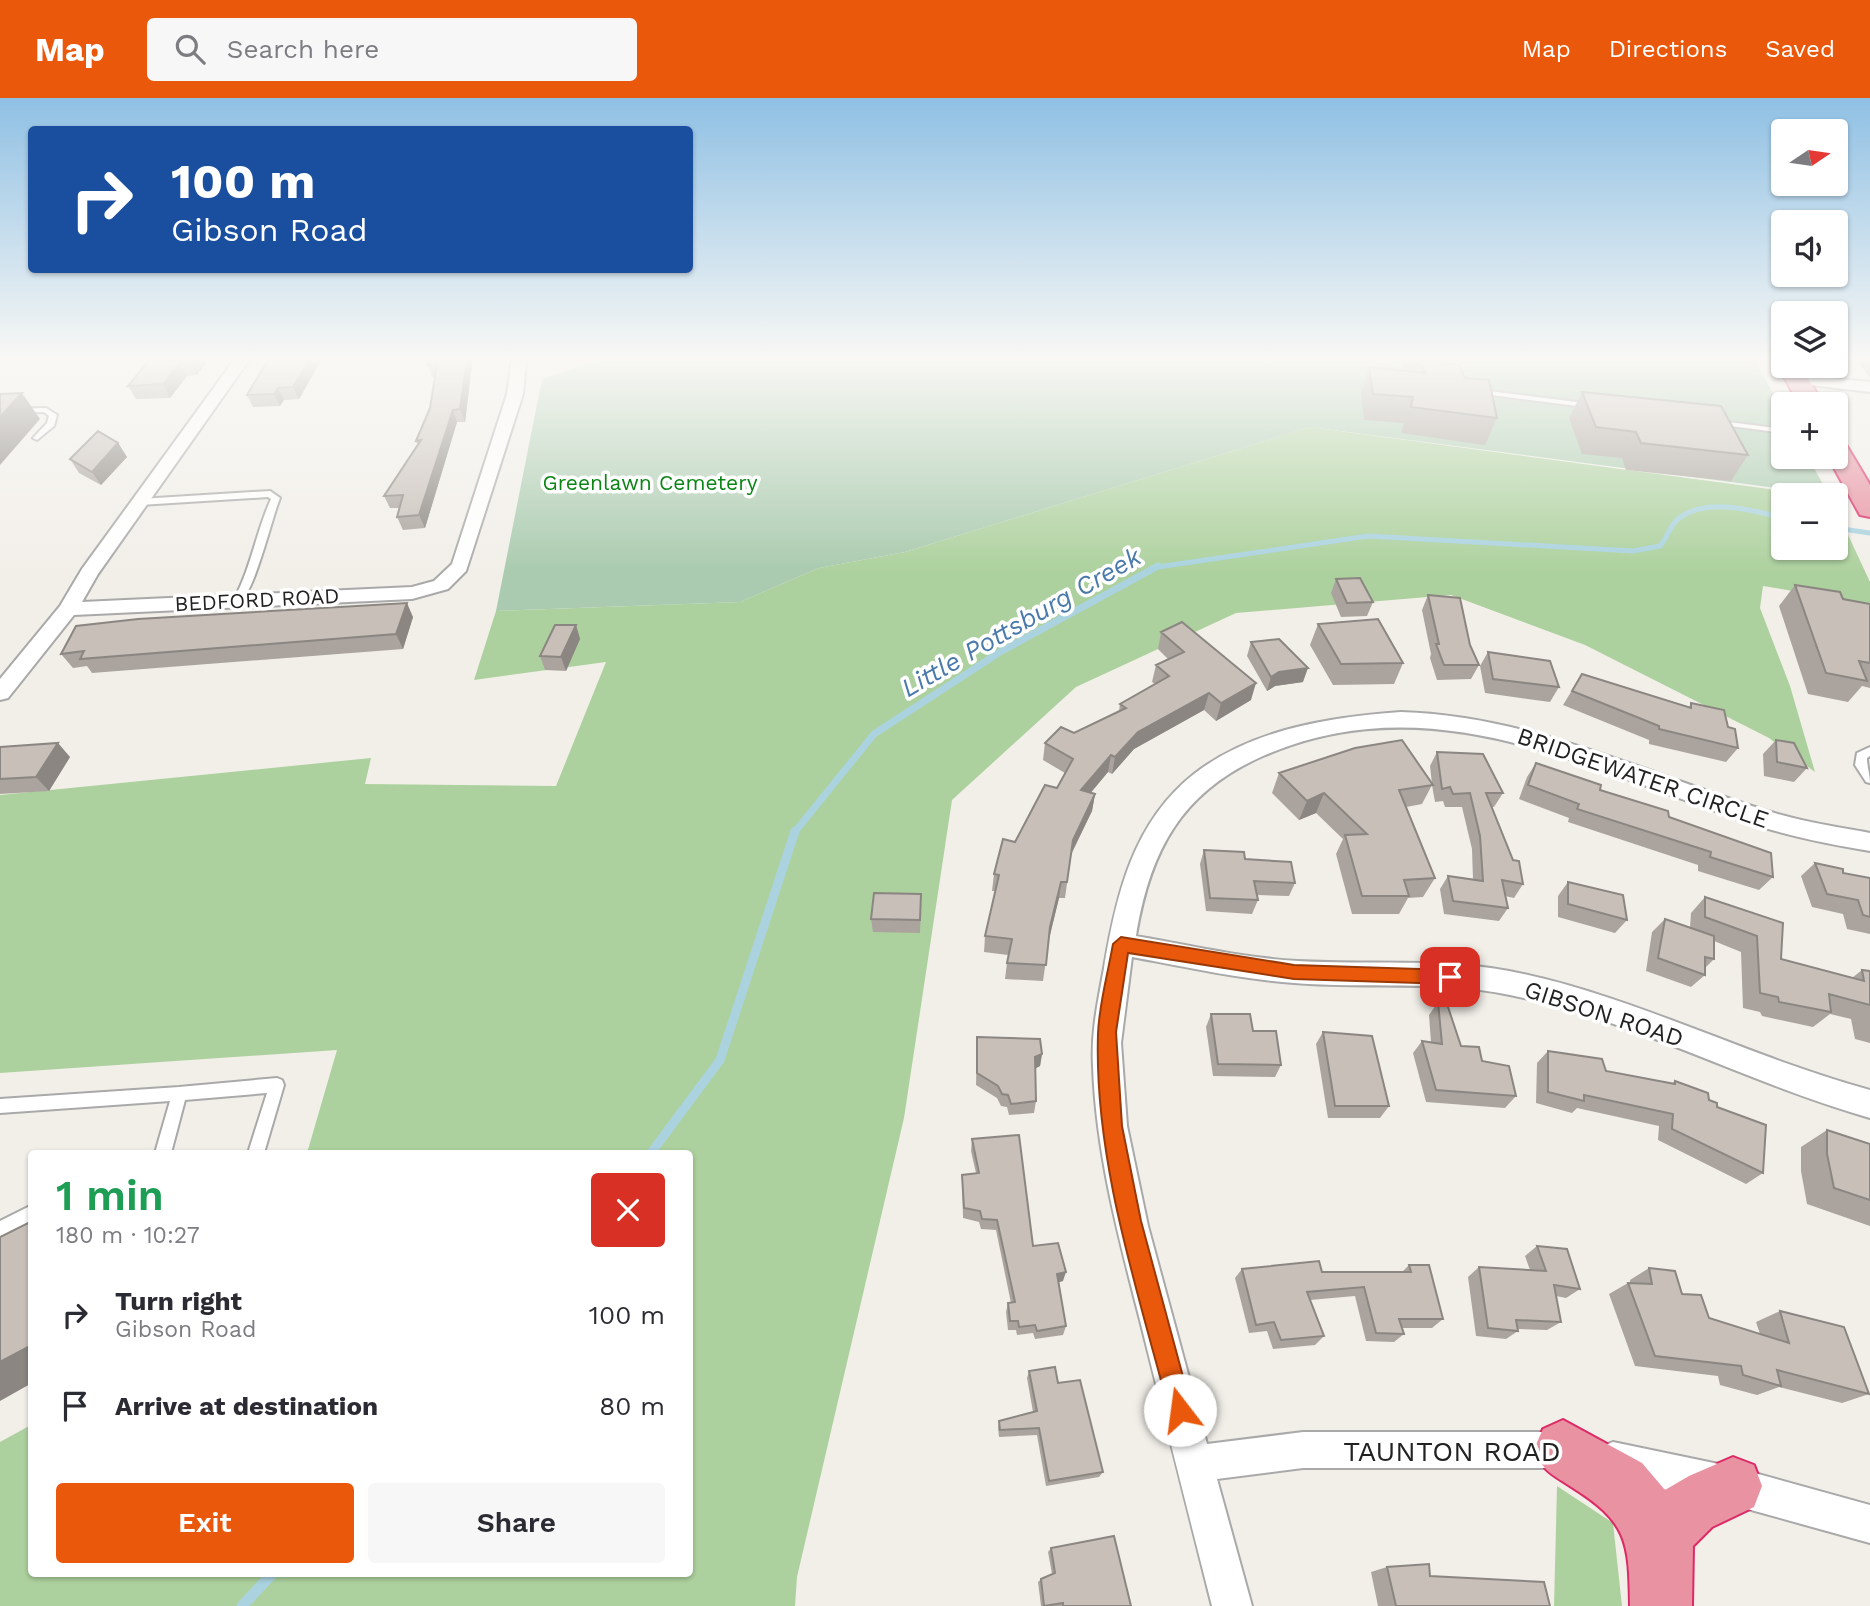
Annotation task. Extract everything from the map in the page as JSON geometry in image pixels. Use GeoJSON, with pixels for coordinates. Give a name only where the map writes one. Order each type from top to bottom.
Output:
{"type":"FeatureCollection","features":[{"type":"Feature","properties":{"kind":"highway"},"geometry":{"type":"LineString","coordinates":[[1848,464],[1863,483],[1870,509]]}},
{"type":"Feature","properties":{"kind":"highway"},"geometry":{"type":"LineString","coordinates":[[1563,1449],[1621,1484],[1645,1513],[1660,1581]]}},
{"type":"Feature","properties":{"kind":"highway"},"geometry":{"type":"LineString","coordinates":[[1660,1581],[1674,1519],[1698,1501],[1733,1486]]}},
{"type":"Feature","properties":{"kind":"street"},"geometry":{"type":"LineString","coordinates":[[0,693],[68,609],[191,430]]}},
{"type":"Feature","properties":{"kind":"street","name":"BEDFORD ROAD"},"geometry":{"type":"LineString","coordinates":[[68,609],[412,593],[445,584],[456,574],[461,564],[503,430]]}},
{"type":"Feature","properties":{"kind":"street","name":"BRIDGEWATER CIRCLE"},"geometry":{"type":"LineString","coordinates":[[1232,1606],[1131,1221],[1112,1126],[1107,1032],[1130,894],[1151,839],[1172,809],[1195,786],[1227,763],[1266,745],[1342,725],[1434,721],[1478,725],[1577,751],[1756,817],[1870,842]]}},
{"type":"Feature","properties":{"kind":"street","name":"GIBSON ROAD"},"geometry":{"type":"LineString","coordinates":[[1121,944],[1294,972],[1476,978],[1509,983],[1597,1006],[1782,1078],[1870,1104]]}},
{"type":"Feature","properties":{"kind":"street","name":"TAUNTON ROAD"},"geometry":{"type":"LineString","coordinates":[[1194,1464],[1303,1450],[1563,1449],[1733,1486],[1870,1524]]}},
{"type":"Feature","properties":{"kind":"lane"},"geometry":{"type":"LineString","coordinates":[[37,438],[45,430]]}},
{"type":"Feature","properties":{"kind":"lane"},"geometry":{"type":"LineString","coordinates":[[140,502],[270,495],[276,498],[269,512],[251,579],[239,601]]}},
{"type":"Feature","properties":{"kind":"lane"},"geometry":{"type":"LineString","coordinates":[[1870,751],[1861,756],[1861,765],[1870,779]]}},
{"type":"Feature","properties":{"kind":"lane"},"geometry":{"type":"LineString","coordinates":[[0,1107],[276,1085],[257,1150]]}},
{"type":"Feature","properties":{"kind":"lane"},"geometry":{"type":"LineString","coordinates":[[160,1150],[179,1094]]}},
{"type":"Feature","properties":{"kind":"lane"},"geometry":{"type":"LineString","coordinates":[[0,1229],[28,1215]]}},
{"type":"Feature","properties":{"kind":"green space","name":"Greenlawn Cemetery"},"geometry":{"type":"Polygon","coordinates":[[[532,430],[1299,430],[905,552],[819,568],[740,602],[496,611],[532,430]]]}},
{"type":"Feature","properties":{"kind":"green space"},"geometry":{"type":"Polygon","coordinates":[[[1299,430],[1335,430],[1771,489],[1771,560],[1848,560],[1848,535],[1870,582],[1870,604],[1763,586],[1760,608],[1790,686],[1815,772],[1769,738],[1585,645],[1451,595],[1236,613],[1076,687],[952,800],[904,1118],[797,1577],[795,1606],[0,1606],[0,1442],[28,1427],[28,1577],[693,1577],[693,1150],[308,1150],[337,1050],[0,1073],[0,795],[371,758],[365,784],[556,786],[606,662],[474,680],[496,611],[740,602],[819,568],[905,552],[1299,430]]]}},
{"type":"Feature","properties":{"kind":"green space"},"geometry":{"type":"Polygon","coordinates":[[[1336,430],[1771,430],[1771,469],[1815,469],[1822,483],[1771,483],[1771,487],[1336,430]]]}},
{"type":"Feature","properties":{"kind":"green space"},"geometry":{"type":"Polygon","coordinates":[[[1557,1486],[1613,1523],[1622,1606],[1554,1606],[1557,1486]]]}},
{"type":"Feature","properties":{"kind":"building"},"geometry":{"type":"Polygon","coordinates":[[[421,430],[446,430],[419,515],[397,517],[403,495],[384,496],[421,440],[416,441],[421,430]]]}},
{"type":"Feature","properties":{"kind":"building"},"geometry":{"type":"Polygon","coordinates":[[[1623,430],[1734,430],[1748,455],[1641,443],[1636,432],[1623,430]]]}},
{"type":"Feature","properties":{"kind":"building"},"geometry":{"type":"Polygon","coordinates":[[[98,431],[118,443],[92,472],[70,459],[98,431]]]}},
{"type":"Feature","properties":{"kind":"building"},"geometry":{"type":"Polygon","coordinates":[[[1360,578],[1373,602],[1347,603],[1336,579],[1360,578]]]}},
{"type":"Feature","properties":{"kind":"building"},"geometry":{"type":"Polygon","coordinates":[[[1795,585],[1840,592],[1843,599],[1870,604],[1870,663],[1859,661],[1867,681],[1826,673],[1795,585]]]}},
{"type":"Feature","properties":{"kind":"building"},"geometry":{"type":"Polygon","coordinates":[[[1428,595],[1460,598],[1470,645],[1479,665],[1444,665],[1436,644],[1439,644],[1428,595]]]}},
{"type":"Feature","properties":{"kind":"building"},"geometry":{"type":"Polygon","coordinates":[[[407,603],[396,634],[80,659],[84,651],[61,654],[76,626],[138,619],[407,603]]]}},
{"type":"Feature","properties":{"kind":"building"},"geometry":{"type":"Polygon","coordinates":[[[1378,619],[1403,663],[1341,664],[1318,624],[1378,619]]]}},
{"type":"Feature","properties":{"kind":"building"},"geometry":{"type":"Polygon","coordinates":[[[1182,622],[1256,683],[1221,703],[1209,693],[1138,732],[1115,757],[1111,755],[1081,790],[1095,794],[1073,840],[1067,882],[1061,882],[1050,927],[1046,965],[1007,963],[1012,939],[985,936],[999,875],[994,874],[1003,839],[1015,842],[1045,785],[1057,788],[1073,759],[1045,743],[1061,727],[1074,733],[1126,708],[1120,704],[1169,676],[1156,665],[1184,652],[1161,632],[1182,622]]]}},
{"type":"Feature","properties":{"kind":"building"},"geometry":{"type":"Polygon","coordinates":[[[555,625],[576,625],[561,657],[540,656],[555,625]]]}},
{"type":"Feature","properties":{"kind":"building"},"geometry":{"type":"Polygon","coordinates":[[[1279,639],[1308,668],[1279,672],[1271,677],[1251,642],[1279,639]]]}},
{"type":"Feature","properties":{"kind":"building"},"geometry":{"type":"Polygon","coordinates":[[[1488,652],[1550,661],[1559,687],[1493,679],[1488,652]]]}},
{"type":"Feature","properties":{"kind":"building"},"geometry":{"type":"Polygon","coordinates":[[[1582,674],[1691,708],[1691,703],[1724,710],[1728,727],[1735,729],[1738,748],[1659,729],[1659,726],[1572,691],[1582,674]]]}},
{"type":"Feature","properties":{"kind":"building"},"geometry":{"type":"Polygon","coordinates":[[[1402,740],[1433,785],[1399,790],[1435,878],[1404,880],[1409,896],[1362,896],[1345,835],[1367,834],[1324,793],[1307,801],[1279,773],[1355,748],[1402,740]]]}},
{"type":"Feature","properties":{"kind":"building"},"geometry":{"type":"Polygon","coordinates":[[[1776,740],[1794,743],[1807,768],[1777,762],[1776,740]]]}},
{"type":"Feature","properties":{"kind":"building"},"geometry":{"type":"Polygon","coordinates":[[[58,743],[36,777],[0,779],[0,747],[58,743]]]}},
{"type":"Feature","properties":{"kind":"building"},"geometry":{"type":"Polygon","coordinates":[[[1437,752],[1483,754],[1503,793],[1486,793],[1513,860],[1519,861],[1523,884],[1502,880],[1508,908],[1453,901],[1448,876],[1483,881],[1480,836],[1470,793],[1453,794],[1450,787],[1442,789],[1437,752]]]}},
{"type":"Feature","properties":{"kind":"building"},"geometry":{"type":"Polygon","coordinates":[[[1536,763],[1601,785],[1600,790],[1668,811],[1669,817],[1771,853],[1773,877],[1710,857],[1711,852],[1577,809],[1579,804],[1528,785],[1536,763]]]}},
{"type":"Feature","properties":{"kind":"building"},"geometry":{"type":"Polygon","coordinates":[[[1204,850],[1244,852],[1245,859],[1291,862],[1295,883],[1254,881],[1258,900],[1210,898],[1204,850]]]}},
{"type":"Feature","properties":{"kind":"building"},"geometry":{"type":"Polygon","coordinates":[[[1815,863],[1843,869],[1843,873],[1870,878],[1870,917],[1863,915],[1858,900],[1827,894],[1815,863]]]}},
{"type":"Feature","properties":{"kind":"building"},"geometry":{"type":"Polygon","coordinates":[[[1568,882],[1623,895],[1627,920],[1568,904],[1568,882]]]}},
{"type":"Feature","properties":{"kind":"building"},"geometry":{"type":"Polygon","coordinates":[[[874,893],[921,894],[920,920],[871,919],[874,893]]]}},
{"type":"Feature","properties":{"kind":"building"},"geometry":{"type":"Polygon","coordinates":[[[1705,897],[1783,923],[1781,959],[1864,981],[1862,970],[1870,971],[1870,1005],[1829,994],[1831,1012],[1779,1002],[1778,997],[1760,993],[1757,936],[1705,917],[1705,897]]]}},
{"type":"Feature","properties":{"kind":"building"},"geometry":{"type":"Polygon","coordinates":[[[1665,919],[1714,936],[1714,959],[1705,957],[1705,975],[1658,958],[1665,919]]]}},
{"type":"Feature","properties":{"kind":"building"},"geometry":{"type":"Polygon","coordinates":[[[1446,1001],[1461,1046],[1479,1047],[1482,1061],[1509,1066],[1516,1096],[1436,1090],[1422,1041],[1442,1044],[1438,1002],[1446,1001]]]}},
{"type":"Feature","properties":{"kind":"building"},"geometry":{"type":"Polygon","coordinates":[[[1211,1014],[1250,1014],[1253,1031],[1276,1031],[1281,1065],[1218,1064],[1211,1014]]]}},
{"type":"Feature","properties":{"kind":"building"},"geometry":{"type":"Polygon","coordinates":[[[1323,1032],[1372,1036],[1389,1106],[1335,1106],[1323,1032]]]}},
{"type":"Feature","properties":{"kind":"building"},"geometry":{"type":"Polygon","coordinates":[[[977,1037],[1040,1039],[1042,1054],[1035,1057],[1036,1101],[1011,1104],[1008,1095],[1002,1094],[998,1086],[977,1073],[977,1037]]]}},
{"type":"Feature","properties":{"kind":"building"},"geometry":{"type":"Polygon","coordinates":[[[1548,1051],[1602,1059],[1606,1071],[1675,1084],[1675,1081],[1708,1093],[1709,1100],[1717,1103],[1717,1107],[1766,1125],[1763,1173],[1672,1129],[1673,1114],[1584,1095],[1584,1101],[1548,1092],[1548,1051]]]}},
{"type":"Feature","properties":{"kind":"building"},"geometry":{"type":"Polygon","coordinates":[[[1827,1130],[1870,1144],[1870,1200],[1834,1188],[1827,1154],[1827,1130]]]}},
{"type":"Feature","properties":{"kind":"building"},"geometry":{"type":"Polygon","coordinates":[[[1019,1135],[1033,1246],[1058,1243],[1066,1272],[1057,1274],[1066,1326],[1037,1331],[1035,1325],[1019,1327],[1018,1321],[1010,1321],[1008,1303],[1015,1302],[997,1220],[982,1219],[980,1211],[964,1208],[962,1175],[979,1173],[972,1139],[1019,1135]]]}},
{"type":"Feature","properties":{"kind":"building"},"geometry":{"type":"Polygon","coordinates":[[[28,1223],[28,1347],[0,1362],[0,1237],[28,1223]]]}},
{"type":"Feature","properties":{"kind":"building"},"geometry":{"type":"Polygon","coordinates":[[[1537,1246],[1567,1249],[1580,1289],[1554,1285],[1561,1322],[1516,1320],[1518,1331],[1488,1328],[1479,1267],[1546,1271],[1537,1246]]]}},
{"type":"Feature","properties":{"kind":"building"},"geometry":{"type":"Polygon","coordinates":[[[1319,1261],[1322,1272],[1411,1272],[1409,1265],[1429,1265],[1443,1319],[1399,1319],[1404,1334],[1376,1333],[1364,1287],[1307,1292],[1324,1336],[1281,1340],[1274,1322],[1256,1325],[1242,1269],[1319,1261]]]}},
{"type":"Feature","properties":{"kind":"building"},"geometry":{"type":"Polygon","coordinates":[[[1649,1268],[1675,1271],[1682,1294],[1701,1295],[1709,1318],[1789,1343],[1780,1311],[1844,1327],[1869,1394],[1777,1370],[1781,1386],[1743,1375],[1741,1366],[1655,1356],[1628,1283],[1652,1284],[1649,1268]]]}},
{"type":"Feature","properties":{"kind":"building"},"geometry":{"type":"Polygon","coordinates":[[[1055,1367],[1058,1383],[1080,1380],[1103,1472],[1049,1481],[1039,1428],[1000,1430],[999,1421],[1037,1411],[1029,1371],[1055,1367]]]}},
{"type":"Feature","properties":{"kind":"building"},"geometry":{"type":"Polygon","coordinates":[[[1114,1536],[1131,1606],[1063,1606],[1063,1603],[1044,1606],[1041,1579],[1055,1573],[1051,1548],[1114,1536]]]}},
{"type":"Feature","properties":{"kind":"building"},"geometry":{"type":"Polygon","coordinates":[[[1429,1564],[1430,1576],[1544,1582],[1550,1606],[1396,1606],[1387,1567],[1429,1564]]]}},
{"type":"Feature","properties":{"kind":"waterway","name":"Little Pottsburg Creek"},"geometry":{"type":"LineString","coordinates":[[1156,567],[1368,536],[1633,551],[1660,546],[1679,518],[1703,508],[1730,507],[1771,515]]}},
{"type":"Feature","properties":{"kind":"waterway","name":"Little Pottsburg Creek"},"geometry":{"type":"LineString","coordinates":[[1848,530],[1870,533]]}},
{"type":"Feature","properties":{"kind":"waterway","name":"Little Pottsburg Creek"},"geometry":{"type":"LineString","coordinates":[[795,832],[874,734],[1000,652],[1156,567]]}},
{"type":"Feature","properties":{"kind":"waterway","name":"Little Pottsburg Creek"},"geometry":{"type":"LineString","coordinates":[[1151,568],[1156,567]]}},
{"type":"Feature","properties":{"kind":"waterway","name":"Little Pottsburg Creek"},"geometry":{"type":"LineString","coordinates":[[653,1150],[720,1060],[795,832]]}},
{"type":"Feature","properties":{"kind":"waterway","name":"Little Pottsburg Creek"},"geometry":{"type":"LineString","coordinates":[[242,1606],[269,1577]]}},
{"type":"Feature","properties":{"kind":"route"},"geometry":{"type":"LineString","coordinates":[[1180,1410],[1131,1221],[1112,1126],[1107,1032],[1121,944],[1294,972],[1450,977]]}}]}
